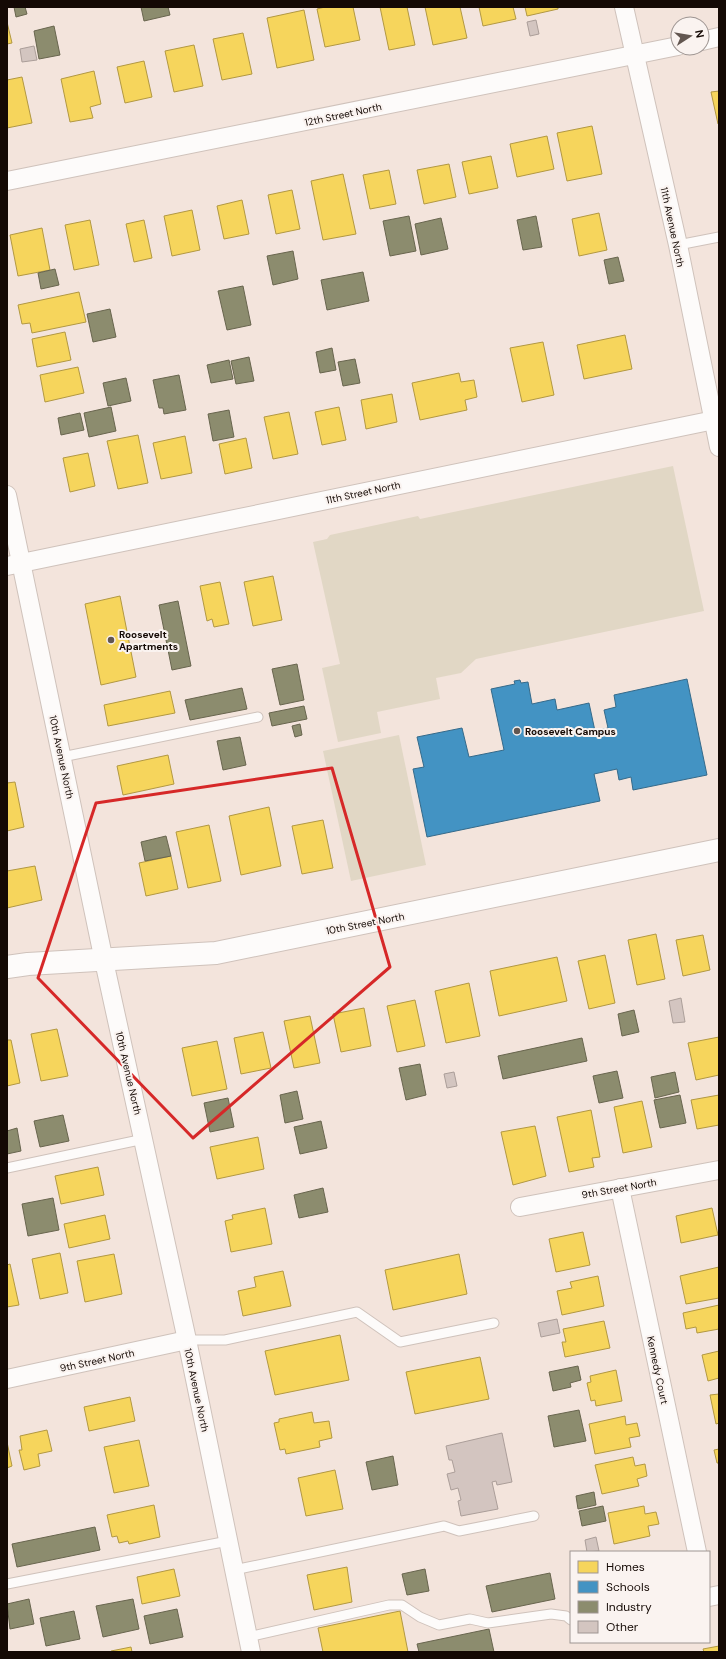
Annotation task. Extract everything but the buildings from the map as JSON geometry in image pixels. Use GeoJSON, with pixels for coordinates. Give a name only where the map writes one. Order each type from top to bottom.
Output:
{"type":"FeatureCollection","features":[{"type":"Feature","properties":{"kind":"main road","name":"10th Street North"},"geometry":{"type":"LineString","coordinates":[[7,967],[28,964],[104,961],[216,953],[719,850]]}},
{"type":"Feature","properties":{"kind":"street","name":"11th Avenue North"},"geometry":{"type":"LineString","coordinates":[[624,7],[716,419],[719,448]]}},
{"type":"Feature","properties":{"kind":"street","name":"12th Street North"},"geometry":{"type":"LineString","coordinates":[[7,181],[670,48]]}},
{"type":"Feature","properties":{"kind":"street","name":"11th Street North"},"geometry":{"type":"LineString","coordinates":[[14,565],[716,419]]}},
{"type":"Feature","properties":{"kind":"street","name":"10th Avenue North"},"geometry":{"type":"LineString","coordinates":[[7,495],[14,565],[62,757],[104,961],[187,1340],[249,1645]]}},
{"type":"Feature","properties":{"kind":"street","name":"9th Street North"},"geometry":{"type":"LineString","coordinates":[[520,1207],[719,1170]]}},
{"type":"Feature","properties":{"kind":"street","name":"Kennedy Court"},"geometry":{"type":"LineString","coordinates":[[620,1188],[697,1551]]}},
{"type":"Feature","properties":{"kind":"street","name":"9th Street North"},"geometry":{"type":"LineString","coordinates":[[7,1379],[187,1340]]}},
{"type":"Feature","properties":{"kind":"lane"},"geometry":{"type":"LineString","coordinates":[[678,245],[719,237]]}},
{"type":"Feature","properties":{"kind":"lane"},"geometry":{"type":"LineString","coordinates":[[62,757],[258,717]]}},
{"type":"Feature","properties":{"kind":"lane"},"geometry":{"type":"LineString","coordinates":[[7,1168],[144,1139]]}},
{"type":"Feature","properties":{"kind":"lane"},"geometry":{"type":"LineString","coordinates":[[187,1340],[225,1340],[357,1312],[400,1342],[494,1323]]}},
{"type":"Feature","properties":{"kind":"lane"},"geometry":{"type":"LineString","coordinates":[[234,1570],[444,1526],[459,1531],[534,1516]]}},
{"type":"Feature","properties":{"kind":"lane"},"geometry":{"type":"LineString","coordinates":[[7,1584],[228,1541]]}},
{"type":"Feature","properties":{"kind":"lane"},"geometry":{"type":"LineString","coordinates":[[249,1645],[389,1605],[402,1605],[420,1617],[439,1626],[470,1619],[488,1623],[551,1614],[566,1616],[570,1619]]}},
{"type":"Feature","properties":{"kind":"highlighted area"},"geometry":{"type":"Polygon","coordinates":[[[332,768],[390,967],[193,1138],[38,978],[96,803],[332,768]]]}},
{"type":"Feature","properties":{"kind":"shaded area"},"geometry":{"type":"Polygon","coordinates":[[[673,466],[704,611],[476,659],[461,673],[436,678],[440,699],[377,712],[381,733],[338,742],[322,668],[340,664],[313,542],[327,539],[330,535],[418,516],[420,519],[673,466]]]}},
{"type":"Feature","properties":{"kind":"shaded area"},"geometry":{"type":"Polygon","coordinates":[[[399,735],[426,865],[351,881],[323,751],[399,735]]]}},
{"type":"Feature","properties":{"kind":"place","name":"Roosevelt Apartments"},"geometry":{"type":"Point","coordinates":[111,640]}},
{"type":"Feature","properties":{"kind":"place","name":"Roosevelt Campus"},"geometry":{"type":"Point","coordinates":[517,731]}}]}
